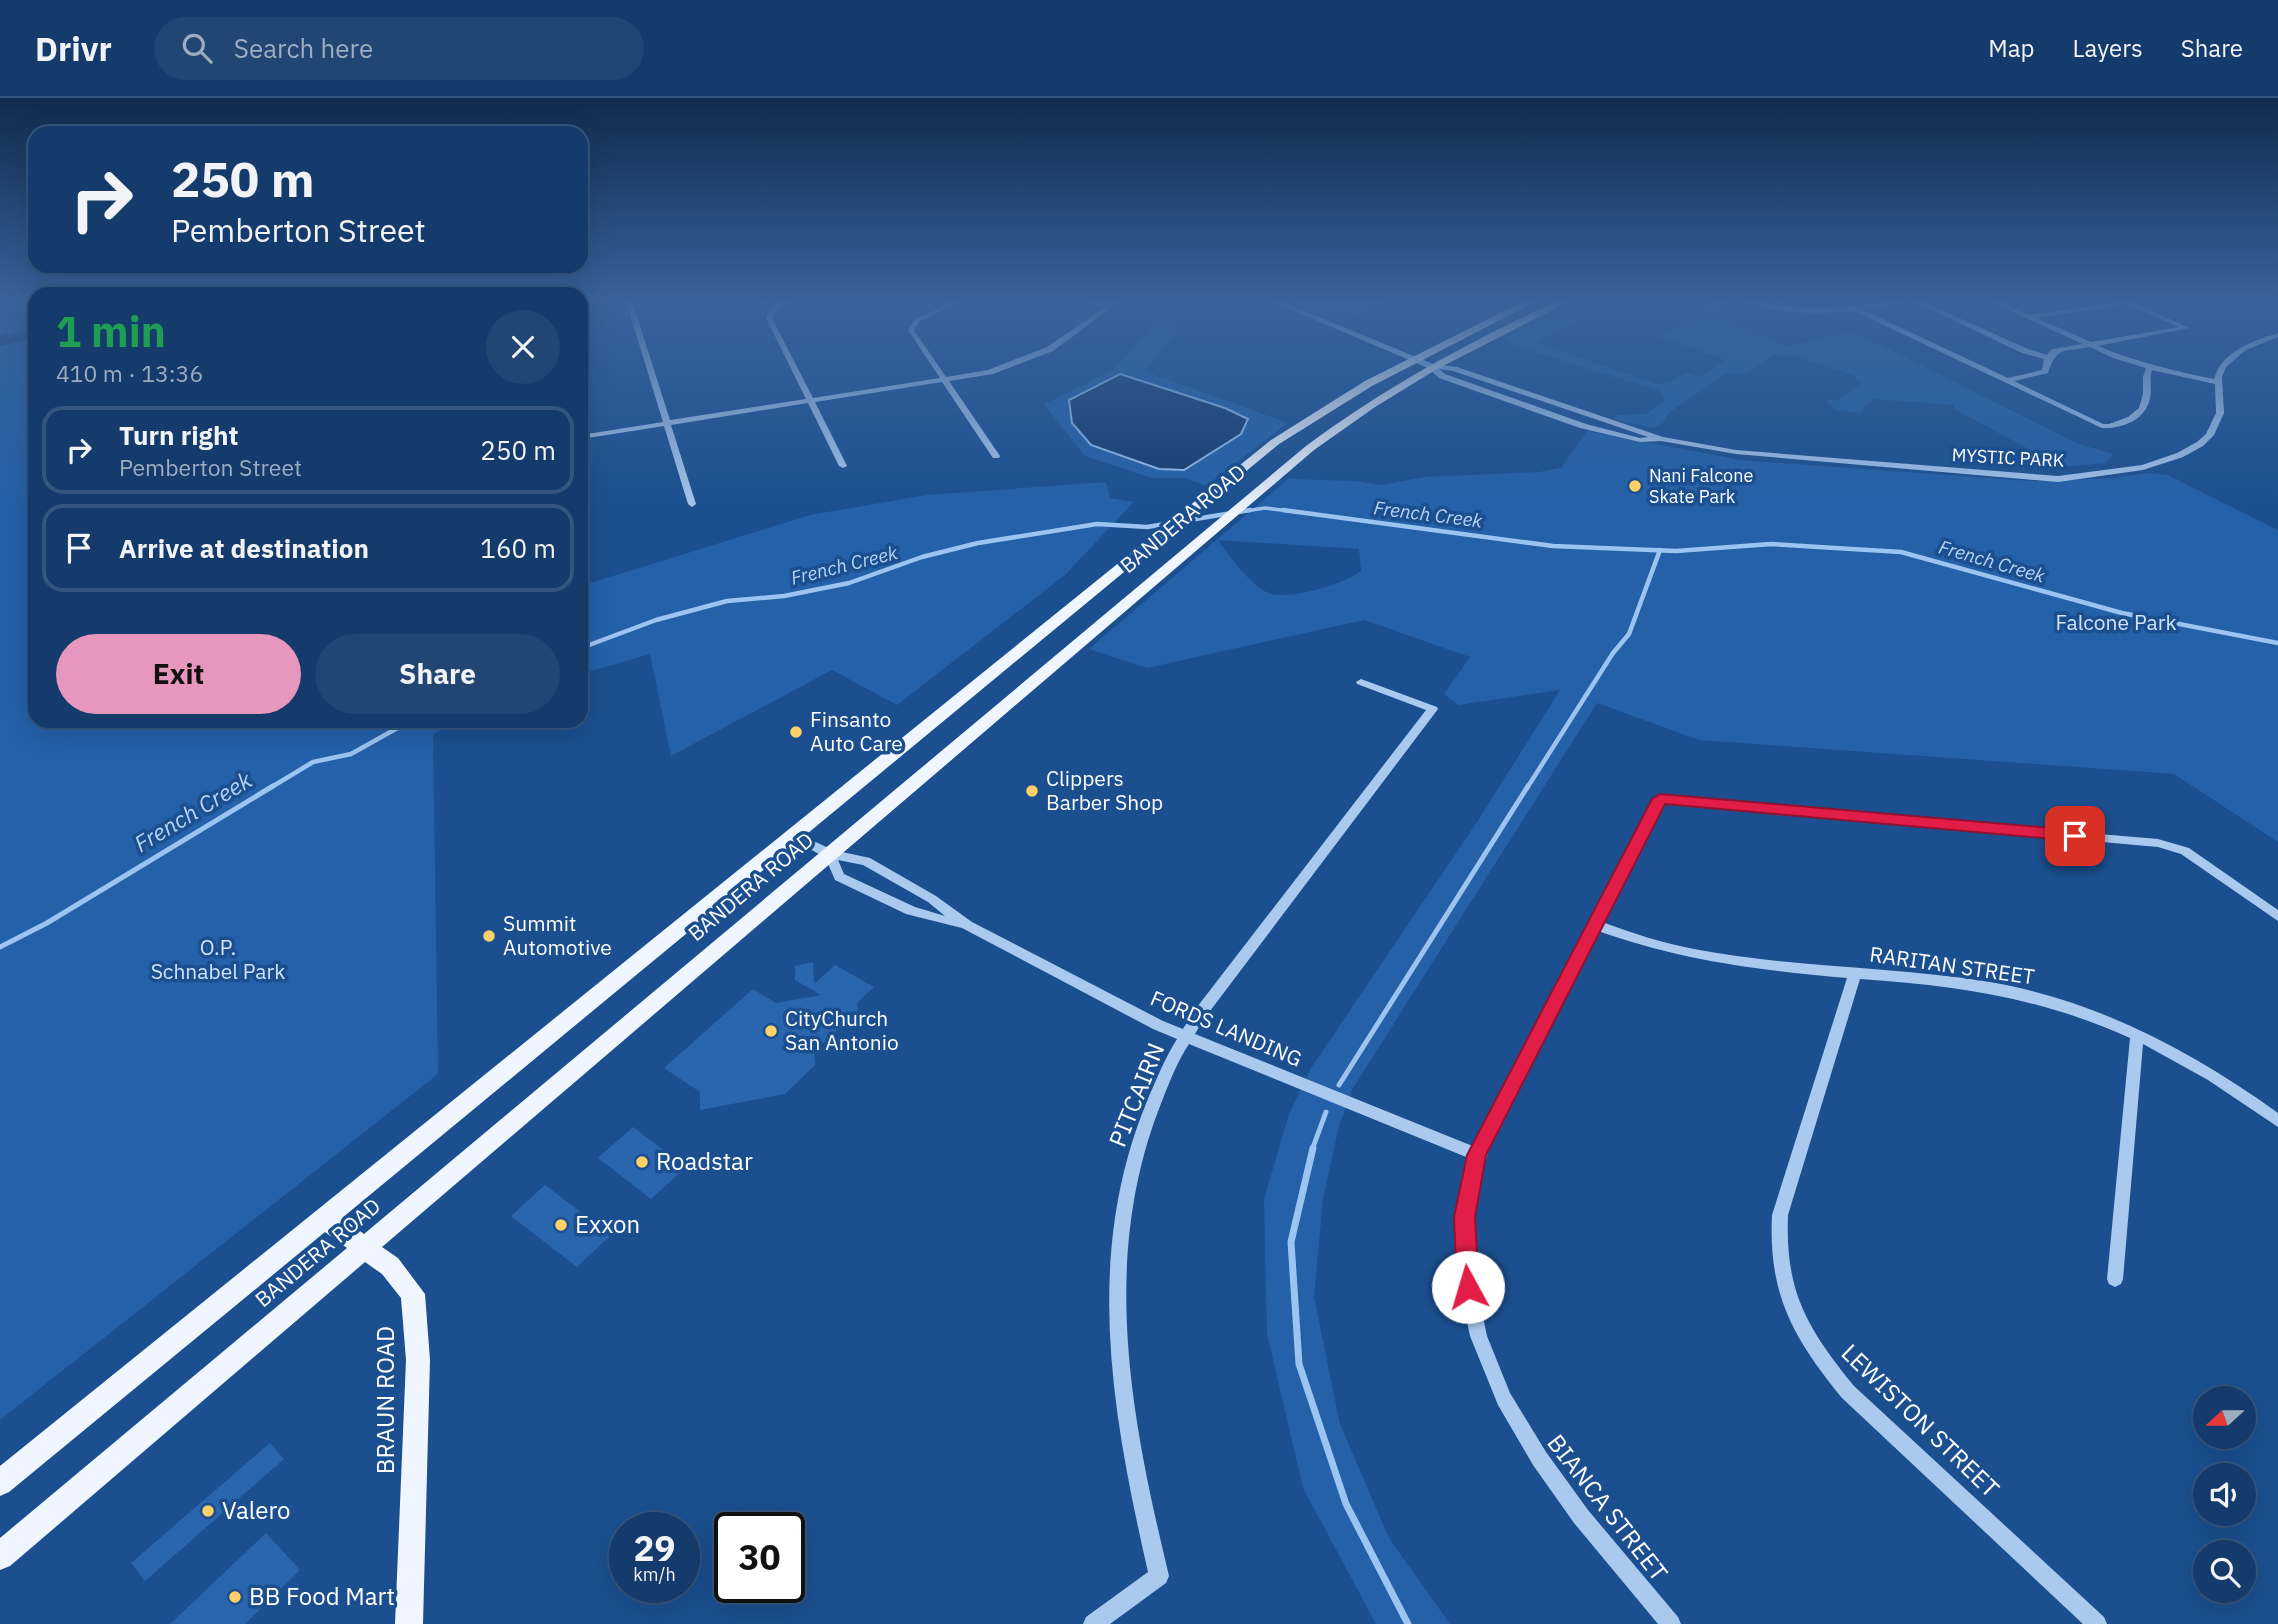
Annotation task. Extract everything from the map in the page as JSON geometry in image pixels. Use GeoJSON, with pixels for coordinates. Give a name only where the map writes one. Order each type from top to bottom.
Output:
{"type":"FeatureCollection","features":[{"type":"Feature","properties":{"kind":"main road","name":"BANDERA ROAD"},"geometry":{"type":"LineString","coordinates":[[0,1483],[1157,537],[1304,421],[1385,372]]}},
{"type":"Feature","properties":{"kind":"main road","name":"BANDERA ROAD"},"geometry":{"type":"LineString","coordinates":[[0,1556],[1203,536],[1360,411],[1420,372]]}},
{"type":"Feature","properties":{"kind":"main road"},"geometry":{"type":"LineString","coordinates":[[1110,576],[1143,587]]}},
{"type":"Feature","properties":{"kind":"main road","name":"BRAUN ROAD"},"geometry":{"type":"LineString","coordinates":[[324,1218],[390,1266],[413,1294],[418,1360],[409,1624]]}},
{"type":"Feature","properties":{"kind":"street"},"geometry":{"type":"LineString","coordinates":[[652,372],[692,504]]}},
{"type":"Feature","properties":{"kind":"street"},"geometry":{"type":"LineString","coordinates":[[796,372],[843,466]]}},
{"type":"Feature","properties":{"kind":"street"},"geometry":{"type":"LineString","coordinates":[[939,372],[996,456]]}},
{"type":"Feature","properties":{"kind":"street"},"geometry":{"type":"LineString","coordinates":[[588,437],[989,372]]}},
{"type":"Feature","properties":{"kind":"street","name":"MYSTIC PARK"},"geometry":{"type":"LineString","coordinates":[[1464,372],[1661,439],[1736,452],[2058,478],[2143,467],[2180,455],[2200,444],[2210,436],[2220,413],[2218,382]]}},
{"type":"Feature","properties":{"kind":"street"},"geometry":{"type":"LineString","coordinates":[[1986,372],[2088,422],[2113,427],[2135,416],[2144,406],[2147,397],[2147,372]]}},
{"type":"Feature","properties":{"kind":"street"},"geometry":{"type":"LineString","coordinates":[[2006,382],[2041,372]]}},
{"type":"Feature","properties":{"kind":"street"},"geometry":{"type":"LineString","coordinates":[[2174,372],[2218,382],[2223,372]]}},
{"type":"Feature","properties":{"kind":"street","name":"PITCAIRN"},"geometry":{"type":"LineString","coordinates":[[1093,1624],[1159,1576],[1136,1481],[1121,1396],[1116,1319],[1119,1247],[1129,1182],[1145,1122],[1173,1057],[1221,983],[1433,709],[1361,682]]}},
{"type":"Feature","properties":{"kind":"street"},"geometry":{"type":"LineString","coordinates":[[1660,799],[2158,843],[2185,851],[2278,916]]}},
{"type":"Feature","properties":{"kind":"street","name":"BIANCA STREET"},"geometry":{"type":"LineString","coordinates":[[1660,799],[1477,1155],[1464,1217],[1464,1251],[1476,1324],[1489,1364],[1528,1445],[1555,1485],[1671,1624]]}},
{"type":"Feature","properties":{"kind":"street","name":"FORDS LANDING"},"geometry":{"type":"LineString","coordinates":[[794,835],[830,854],[866,861],[932,899],[967,925],[1186,1037],[1477,1155]]}},
{"type":"Feature","properties":{"kind":"street","name":"FORDS LANDING"},"geometry":{"type":"LineString","coordinates":[[830,854],[839,877],[911,911],[967,925]]}},
{"type":"Feature","properties":{"kind":"street","name":"RARITAN STREET"},"geometry":{"type":"LineString","coordinates":[[1595,925],[1626,938],[1696,956],[1760,967],[1970,985],[2022,995],[2087,1014],[2137,1034],[2221,1080],[2278,1121]]}},
{"type":"Feature","properties":{"kind":"street","name":"LEWISTON STREET"},"geometry":{"type":"LineString","coordinates":[[1855,974],[1780,1215],[1777,1246],[1782,1280],[1796,1317],[1818,1355],[1848,1392],[2097,1624]]}},
{"type":"Feature","properties":{"kind":"street"},"geometry":{"type":"LineString","coordinates":[[2115,1279],[2137,1034]]}},
{"type":"Feature","properties":{"kind":"green space","name":"O.P. Schnabel Park"},"geometry":{"type":"Polygon","coordinates":[[[0,372],[28,372],[28,728],[445,728],[433,734],[438,1074],[0,1420],[0,372]]]}},
{"type":"Feature","properties":{"kind":"green space"},"geometry":{"type":"Polygon","coordinates":[[[1109,372],[1147,372],[1288,423],[1206,486],[1186,478],[1152,478],[1085,456],[1044,404],[1109,372]]]}},
{"type":"Feature","properties":{"kind":"green space"},"geometry":{"type":"Polygon","coordinates":[[[1599,372],[1623,372],[1657,384],[1668,383],[1686,373],[1699,377],[1706,372],[1746,372],[1725,374],[1667,414],[1663,423],[1652,428],[1614,419],[1617,415],[1646,414],[1665,401],[1660,391],[1599,372]]]}},
{"type":"Feature","properties":{"kind":"green space"},"geometry":{"type":"Polygon","coordinates":[[[1844,372],[1935,372],[2076,443],[2113,454],[2106,463],[2062,467],[1956,410],[1953,405],[1875,399],[1865,405],[1862,413],[1835,410],[1827,402],[1828,399],[1836,401],[1864,382],[1854,379],[1856,376],[1844,372]]]}},
{"type":"Feature","properties":{"kind":"green space","name":"Falcone Park"},"geometry":{"type":"Polygon","coordinates":[[[1587,431],[1740,460],[2031,481],[2112,478],[2147,473],[2167,475],[2278,530],[2278,842],[2174,774],[1699,740],[1597,703],[1353,1088],[1339,1126],[1323,1199],[1314,1297],[1340,1424],[1389,1538],[1450,1624],[1376,1624],[1303,1488],[1267,1334],[1264,1199],[1289,1114],[1311,1068],[1477,822],[1560,690],[1458,705],[1444,694],[1470,657],[1364,620],[1147,668],[1089,649],[1288,479],[1355,481],[1381,485],[1425,477],[1539,472],[1561,468],[1587,431]],[[1218,540],[1257,586],[1272,594],[1281,595],[1318,589],[1353,576],[1361,571],[1359,549],[1218,540]]]}},
{"type":"Feature","properties":{"kind":"green space"},"geometry":{"type":"Polygon","coordinates":[[[1106,482],[1110,498],[1134,502],[1065,575],[897,705],[832,670],[671,756],[650,654],[588,672],[588,584],[810,515],[927,495],[1106,482]]]}},
{"type":"Feature","properties":{"kind":"shaded area"},"geometry":{"type":"Polygon","coordinates":[[[1120,374],[1225,408],[1248,419],[1241,434],[1184,470],[1159,469],[1091,445],[1072,423],[1069,400],[1120,374]]]}},
{"type":"Feature","properties":{"kind":"building","name":"CityChurch San Antonio"},"geometry":{"type":"Polygon","coordinates":[[[813,962],[814,984],[835,965],[874,987],[857,1003],[858,1010],[814,1052],[815,1065],[785,1094],[700,1110],[700,1092],[664,1068],[753,989],[776,1003],[821,995],[795,980],[795,966],[813,962]]]}},
{"type":"Feature","properties":{"kind":"building","name":"Roadstar"},"geometry":{"type":"Polygon","coordinates":[[[633,1127],[686,1167],[651,1199],[598,1158],[633,1127]]]}},
{"type":"Feature","properties":{"kind":"building","name":"Exxon"},"geometry":{"type":"Polygon","coordinates":[[[545,1185],[611,1235],[577,1267],[511,1216],[545,1185]]]}},
{"type":"Feature","properties":{"kind":"building","name":"Valero"},"geometry":{"type":"Polygon","coordinates":[[[270,1443],[284,1459],[145,1581],[131,1563],[270,1443]]]}},
{"type":"Feature","properties":{"kind":"building","name":"BB Food Mart"},"geometry":{"type":"Polygon","coordinates":[[[266,1533],[300,1570],[245,1624],[170,1624],[266,1533]]]}},
{"type":"Feature","properties":{"kind":"waterway","name":"French Creek"},"geometry":{"type":"LineString","coordinates":[[1239,512],[1265,508],[1297,512]]}},
{"type":"Feature","properties":{"kind":"waterway","name":"French Creek"},"geometry":{"type":"LineString","coordinates":[[588,645],[656,620],[727,601],[784,596],[849,583],[922,557],[978,543],[1097,524],[1147,527],[1250,510]]}},
{"type":"Feature","properties":{"kind":"waterway","name":"French Creek"},"geometry":{"type":"LineString","coordinates":[[1283,510],[1553,546],[1660,550]]}},
{"type":"Feature","properties":{"kind":"waterway","name":"French Creek"},"geometry":{"type":"LineString","coordinates":[[1660,550],[1771,544],[1901,552],[2122,613],[2278,643]]}},
{"type":"Feature","properties":{"kind":"waterway"},"geometry":{"type":"LineString","coordinates":[[1527,788],[1613,653],[1629,634],[1660,550]]}},
{"type":"Feature","properties":{"kind":"waterway","name":"French Creek"},"geometry":{"type":"LineString","coordinates":[[270,788],[313,762],[351,754],[397,728]]}},
{"type":"Feature","properties":{"kind":"waterway","name":"French Creek"},"geometry":{"type":"LineString","coordinates":[[0,947],[47,923],[273,786]]}},
{"type":"Feature","properties":{"kind":"waterway"},"geometry":{"type":"LineString","coordinates":[[1339,1085],[1528,786]]}},
{"type":"Feature","properties":{"kind":"waterway"},"geometry":{"type":"LineString","coordinates":[[1312,1150],[1326,1112]]}},
{"type":"Feature","properties":{"kind":"waterway"},"geometry":{"type":"LineString","coordinates":[[1313,1148],[1291,1242],[1299,1364],[1346,1504],[1408,1624]]}},
{"type":"Feature","properties":{"kind":"place","name":"Nani Falcone Skate Park"},"geometry":{"type":"Point","coordinates":[1635,486]}},
{"type":"Feature","properties":{"kind":"place","name":"Finsanto Auto Care"},"geometry":{"type":"Point","coordinates":[796,732]}},
{"type":"Feature","properties":{"kind":"place","name":"Clippers Barber Shop"},"geometry":{"type":"Point","coordinates":[1032,791]}},
{"type":"Feature","properties":{"kind":"place","name":"Summit Automotive"},"geometry":{"type":"Point","coordinates":[489,936]}},
{"type":"Feature","properties":{"kind":"place","name":"CityChurch San Antonio"},"geometry":{"type":"Point","coordinates":[771,1031]}},
{"type":"Feature","properties":{"kind":"place","name":"Roadstar"},"geometry":{"type":"Point","coordinates":[642,1162]}},
{"type":"Feature","properties":{"kind":"place","name":"Exxon"},"geometry":{"type":"Point","coordinates":[561,1225]}},
{"type":"Feature","properties":{"kind":"place","name":"Valero"},"geometry":{"type":"Point","coordinates":[208,1511]}},
{"type":"Feature","properties":{"kind":"place","name":"BB Food Mart"},"geometry":{"type":"Point","coordinates":[235,1597]}},
{"type":"Feature","properties":{"kind":"route"},"geometry":{"type":"LineString","coordinates":[[1468,1287],[1464,1217],[1477,1155],[1487,1130],[1660,799],[2075,836]]}}]}
